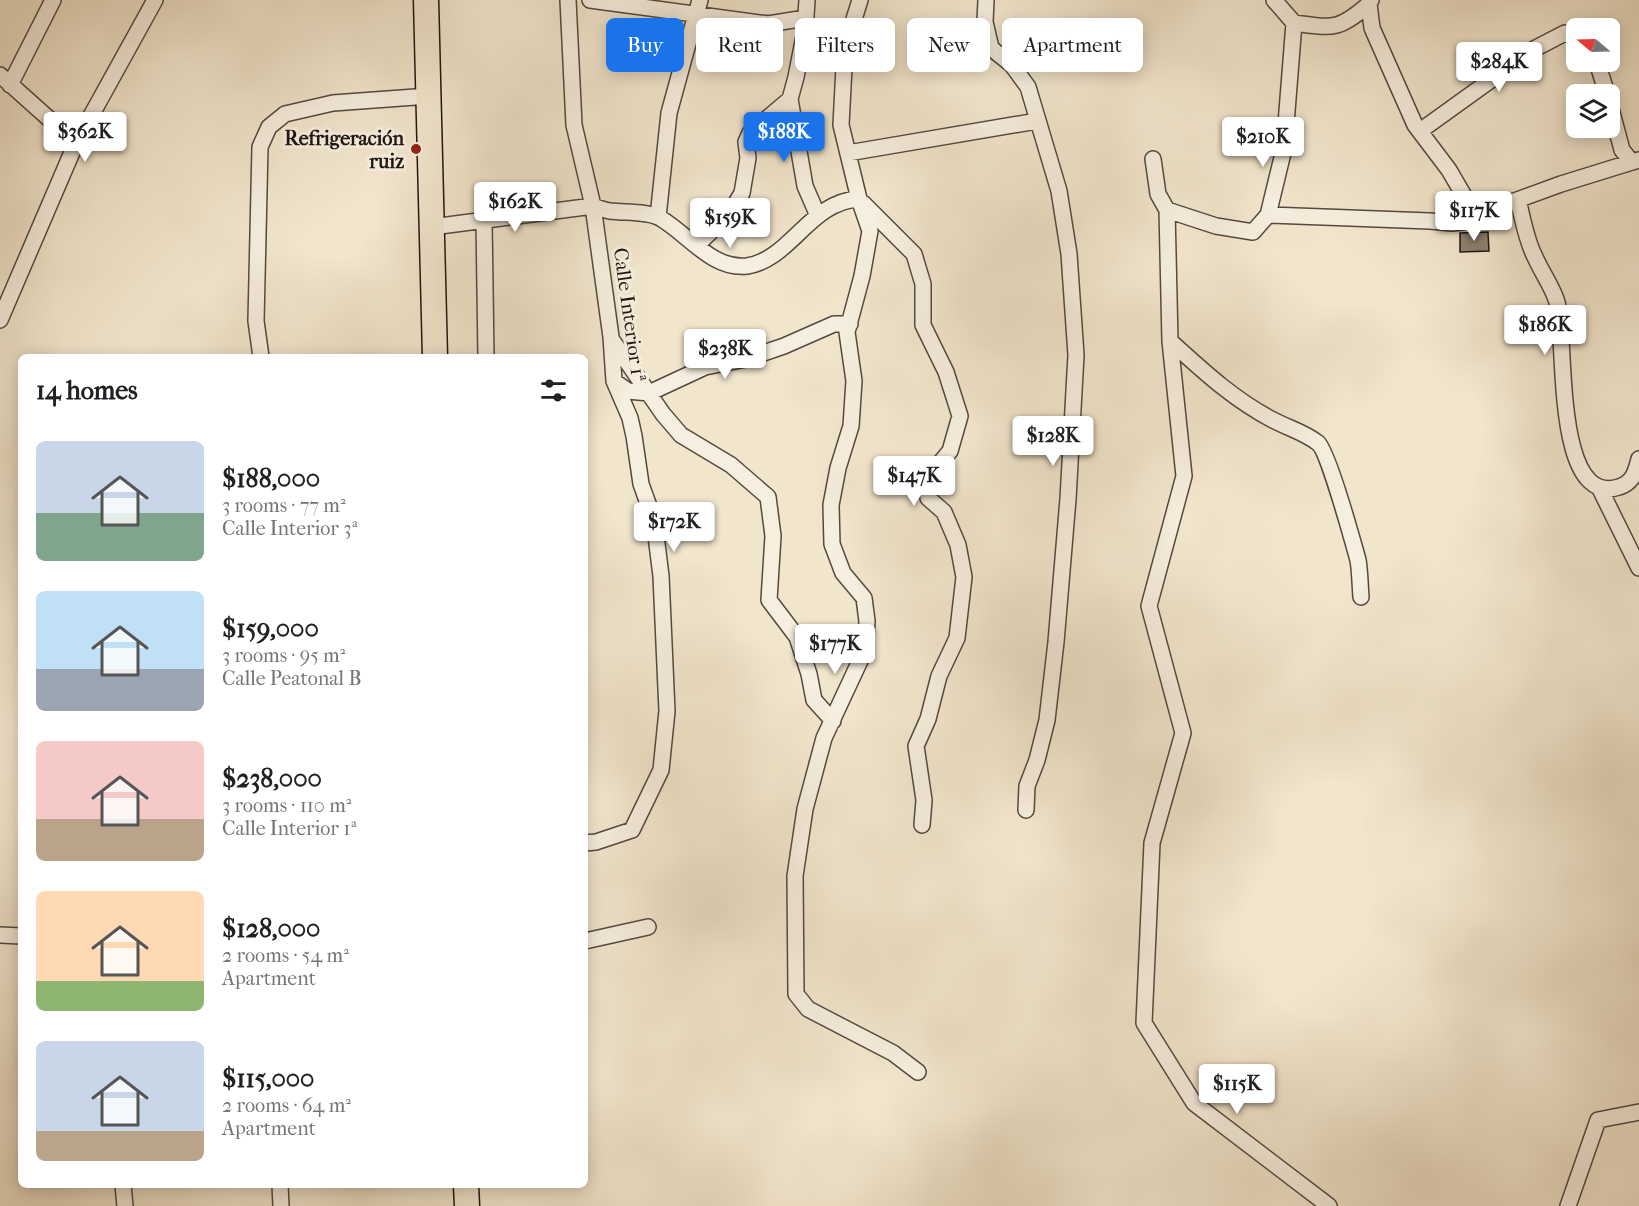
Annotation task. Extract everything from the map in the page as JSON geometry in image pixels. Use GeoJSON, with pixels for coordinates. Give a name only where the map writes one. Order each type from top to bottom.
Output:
{"type":"FeatureCollection","features":[{"type":"Feature","properties":{"kind":"main road"},"geometry":{"type":"LineString","coordinates":[[426,0],[435,354]]}},
{"type":"Feature","properties":{"kind":"main road"},"geometry":{"type":"LineString","coordinates":[[466,1188],[467,1206]]}},
{"type":"Feature","properties":{"kind":"street"},"geometry":{"type":"LineString","coordinates":[[53,0],[5,80],[76,143]]}},
{"type":"Feature","properties":{"kind":"street"},"geometry":{"type":"LineString","coordinates":[[0,320],[76,143],[155,0]]}},
{"type":"Feature","properties":{"kind":"street","name":"Calle Interior 1ª"},"geometry":{"type":"LineString","coordinates":[[568,0],[574,125],[593,206],[614,381],[630,418],[641,484],[654,520],[661,576],[667,711],[660,770],[632,830],[588,843]]}},
{"type":"Feature","properties":{"kind":"street"},"geometry":{"type":"LineString","coordinates":[[590,0],[698,7],[768,24],[795,20]]}},
{"type":"Feature","properties":{"kind":"street"},"geometry":{"type":"LineString","coordinates":[[806,18],[807,0]]}},
{"type":"Feature","properties":{"kind":"street"},"geometry":{"type":"LineString","coordinates":[[860,0],[845,48],[842,125],[859,199],[870,231],[848,332],[854,381],[851,426],[838,468],[831,505],[832,544],[843,573],[864,598],[867,621],[865,650],[824,738],[805,809],[795,876],[796,994],[808,1009],[893,1053],[918,1072]]}},
{"type":"Feature","properties":{"kind":"street"},"geometry":{"type":"LineString","coordinates":[[986,0],[985,22],[991,48],[1012,65],[1028,87],[1059,192],[1069,254],[1076,355],[1068,499],[1047,720],[1037,760],[1027,786],[1026,810]]}},
{"type":"Feature","properties":{"kind":"street"},"geometry":{"type":"LineString","coordinates":[[1274,0],[1294,23],[1332,28],[1348,22],[1370,2]]}},
{"type":"Feature","properties":{"kind":"street"},"geometry":{"type":"LineString","coordinates":[[1370,2],[1372,28],[1420,131],[1449,170],[1474,213]]}},
{"type":"Feature","properties":{"kind":"street"},"geometry":{"type":"LineString","coordinates":[[658,217],[669,113],[698,7]]}},
{"type":"Feature","properties":{"kind":"street"},"geometry":{"type":"LineString","coordinates":[[1167,210],[1216,225],[1253,232],[1268,215],[1284,149],[1294,23]]}},
{"type":"Feature","properties":{"kind":"street"},"geometry":{"type":"LineString","coordinates":[[1420,131],[1534,49],[1566,34]]}},
{"type":"Feature","properties":{"kind":"street"},"geometry":{"type":"LineString","coordinates":[[797,72],[790,99],[805,186],[818,216]]}},
{"type":"Feature","properties":{"kind":"street"},"geometry":{"type":"LineString","coordinates":[[261,354],[256,321],[260,147],[268,127],[285,114],[333,103],[429,96]]}},
{"type":"Feature","properties":{"kind":"street"},"geometry":{"type":"LineString","coordinates":[[697,245],[730,213],[742,193],[748,158],[746,142],[750,133],[790,99]]}},
{"type":"Feature","properties":{"kind":"street"},"geometry":{"type":"LineString","coordinates":[[848,153],[1037,121]]}},
{"type":"Feature","properties":{"kind":"street"},"geometry":{"type":"LineString","coordinates":[[1619,138],[1622,150],[1635,161]]}},
{"type":"Feature","properties":{"kind":"street"},"geometry":{"type":"LineString","coordinates":[[1153,159],[1158,194],[1167,210],[1170,341],[1184,476],[1149,606],[1183,733],[1152,843],[1144,1023],[1194,1103],[1329,1206]]}},
{"type":"Feature","properties":{"kind":"street"},"geometry":{"type":"LineString","coordinates":[[1268,215],[1462,222],[1474,213],[1635,161]]}},
{"type":"Feature","properties":{"kind":"street"},"geometry":{"type":"LineString","coordinates":[[432,227],[593,206],[608,211],[658,217],[712,258],[727,266],[748,266],[774,255],[830,206],[845,200],[859,199],[914,254],[923,284],[922,325],[946,372],[960,416],[950,451],[927,478],[928,498],[944,513],[958,545],[964,577],[957,638],[939,676],[928,719],[916,746],[924,800],[922,825]]}},
{"type":"Feature","properties":{"kind":"street"},"geometry":{"type":"LineString","coordinates":[[1518,200],[1535,257],[1558,305],[1564,397],[1578,466],[1590,482],[1605,489],[1621,487],[1634,477],[1639,459]]}},
{"type":"Feature","properties":{"kind":"street"},"geometry":{"type":"LineString","coordinates":[[484,220],[486,354]]}},
{"type":"Feature","properties":{"kind":"street"},"geometry":{"type":"LineString","coordinates":[[614,381],[628,391],[649,393],[705,367],[746,359],[784,346],[818,329],[834,324],[850,324]]}},
{"type":"Feature","properties":{"kind":"street"},"geometry":{"type":"LineString","coordinates":[[610,338],[681,435],[731,465],[768,497],[773,536],[769,600],[797,637],[809,674],[814,700],[833,721]]}},
{"type":"Feature","properties":{"kind":"street"},"geometry":{"type":"LineString","coordinates":[[1170,341],[1216,382],[1241,400],[1273,420],[1298,430],[1320,444],[1335,483],[1358,562],[1361,597]]}},
{"type":"Feature","properties":{"kind":"street"},"geometry":{"type":"LineString","coordinates":[[1599,487],[1639,568]]}},
{"type":"Feature","properties":{"kind":"street"},"geometry":{"type":"LineString","coordinates":[[588,940],[648,927]]}},
{"type":"Feature","properties":{"kind":"street"},"geometry":{"type":"LineString","coordinates":[[0,935],[18,936]]}},
{"type":"Feature","properties":{"kind":"street"},"geometry":{"type":"LineString","coordinates":[[1568,1206],[1598,1120],[1639,1112]]}},
{"type":"Feature","properties":{"kind":"street"},"geometry":{"type":"LineString","coordinates":[[123,1188],[125,1206]]}},
{"type":"Feature","properties":{"kind":"street"},"geometry":{"type":"LineString","coordinates":[[280,1188],[281,1206]]}},
{"type":"Feature","properties":{"kind":"building"},"geometry":{"type":"Polygon","coordinates":[[[1488,232],[1489,251],[1460,252],[1460,233],[1488,232]]]}},
{"type":"Feature","properties":{"kind":"place","name":"Refrigeración ruiz"},"geometry":{"type":"Point","coordinates":[416,149]}}]}
